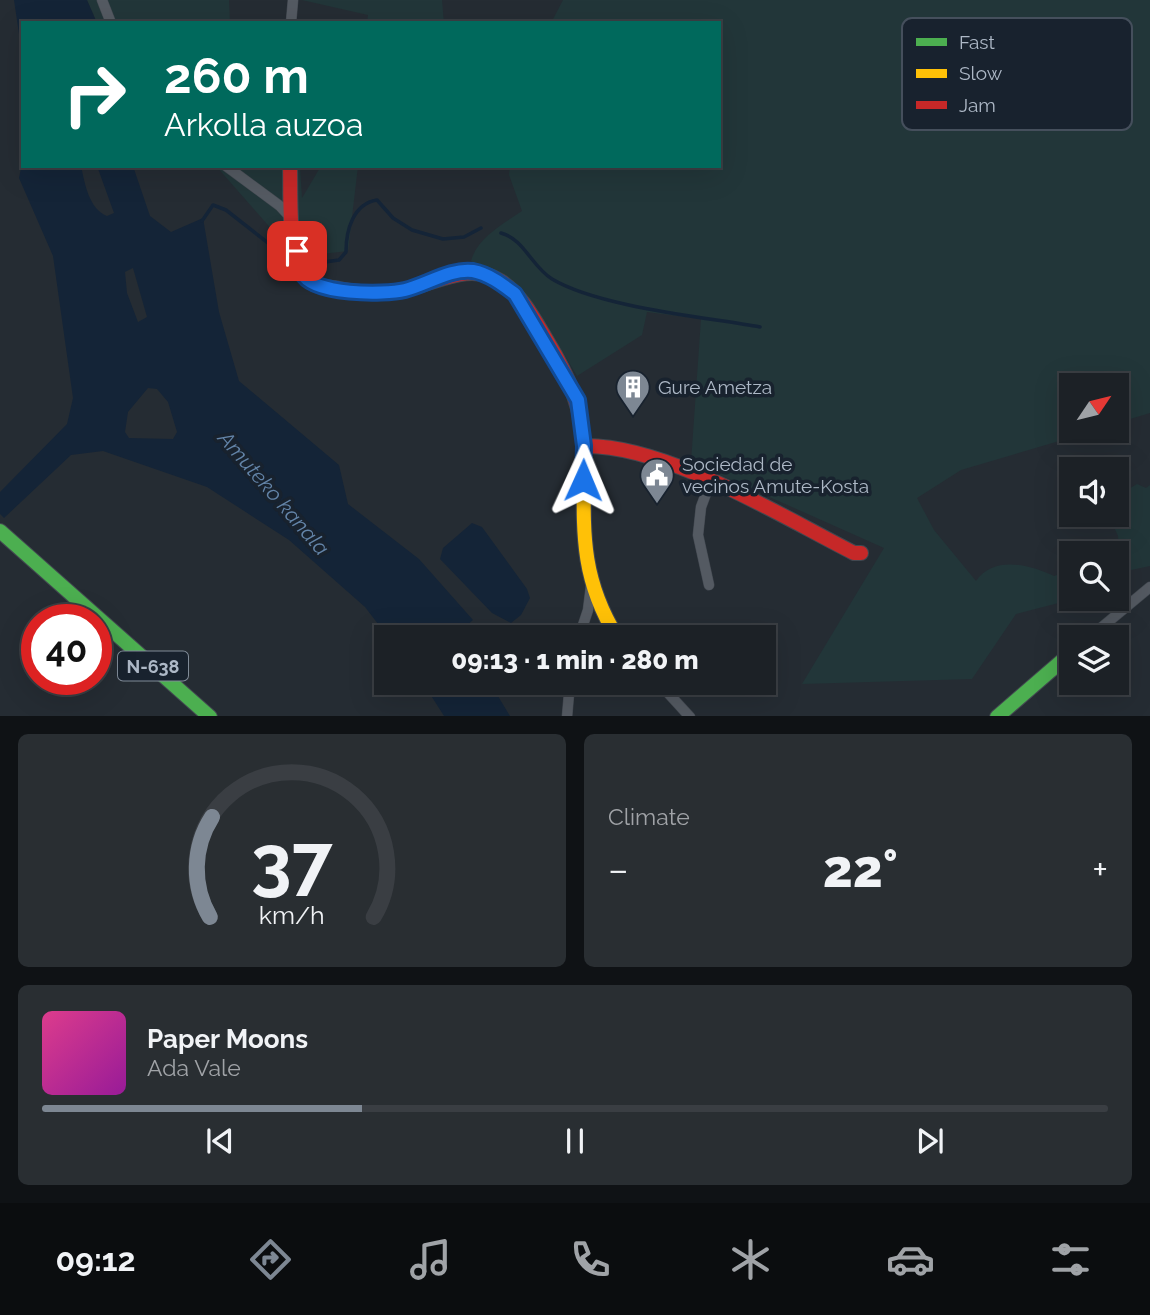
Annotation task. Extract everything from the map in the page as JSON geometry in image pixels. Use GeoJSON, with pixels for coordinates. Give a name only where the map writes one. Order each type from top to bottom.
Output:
{"type":"FeatureCollection","features":[{"type":"Feature","properties":{"kind":"street"},"geometry":{"type":"LineString","coordinates":[[102,0],[110,21]]}},
{"type":"Feature","properties":{"kind":"street"},"geometry":{"type":"LineString","coordinates":[[291,21],[293,0]]}},
{"type":"Feature","properties":{"kind":"street"},"geometry":{"type":"LineString","coordinates":[[229,168],[280,206],[292,219]]}},
{"type":"Feature","properties":{"kind":"street"},"geometry":{"type":"LineString","coordinates":[[290,168],[292,219],[297,251],[302,274],[313,284],[370,294],[403,291],[458,272],[472,271],[499,282],[521,303],[578,400],[584,446],[583,551],[591,585],[607,623]]}},
{"type":"Feature","properties":{"kind":"street"},"geometry":{"type":"LineString","coordinates":[[584,446],[602,444],[662,460],[854,553],[861,553]]}},
{"type":"Feature","properties":{"kind":"street"},"geometry":{"type":"LineString","coordinates":[[709,483],[701,507],[698,535],[709,585]]}},
{"type":"Feature","properties":{"kind":"street","name":"N-638"},"geometry":{"type":"LineString","coordinates":[[3,533],[210,716]]}},
{"type":"Feature","properties":{"kind":"street"},"geometry":{"type":"LineString","coordinates":[[583,624],[591,585]]}},
{"type":"Feature","properties":{"kind":"street"},"geometry":{"type":"LineString","coordinates":[[1104,625],[1150,587]]}},
{"type":"Feature","properties":{"kind":"street"},"geometry":{"type":"LineString","coordinates":[[583,624],[598,618],[607,623]]}},
{"type":"Feature","properties":{"kind":"street"},"geometry":{"type":"LineString","coordinates":[[998,716],[1059,663]]}},
{"type":"Feature","properties":{"kind":"street"},"geometry":{"type":"LineString","coordinates":[[567,716],[569,695]]}},
{"type":"Feature","properties":{"kind":"street"},"geometry":{"type":"LineString","coordinates":[[670,695],[690,716]]}},
{"type":"Feature","properties":{"kind":"green space"},"geometry":{"type":"Polygon","coordinates":[[[87,0],[229,0],[230,21],[96,21],[87,0]]]}},
{"type":"Feature","properties":{"kind":"green space"},"geometry":{"type":"Polygon","coordinates":[[[302,0],[442,0],[444,21],[367,21],[368,15],[302,0]]]}},
{"type":"Feature","properties":{"kind":"green space"},"geometry":{"type":"Polygon","coordinates":[[[563,0],[1150,0],[1150,413],[1129,419],[1129,373],[1059,373],[1059,441],[961,470],[917,498],[934,530],[976,581],[992,568],[1002,565],[1034,568],[1054,576],[1059,574],[1059,603],[1016,614],[972,679],[802,684],[884,548],[691,462],[701,319],[647,312],[642,335],[577,376],[536,307],[471,261],[485,238],[522,211],[509,175],[510,168],[721,168],[721,21],[552,21],[563,0]]]}},
{"type":"Feature","properties":{"kind":"green space"},"geometry":{"type":"Polygon","coordinates":[[[218,168],[300,168],[302,198],[320,168],[358,168],[348,251],[296,257],[218,168]]]}},
{"type":"Feature","properties":{"kind":"green space"},"geometry":{"type":"Polygon","coordinates":[[[1137,484],[1146,488],[1150,485],[1150,566],[1129,571],[1129,541],[1119,541],[1114,527],[1129,527],[1129,489],[1137,484]]]}},
{"type":"Feature","properties":{"kind":"water"},"geometry":{"type":"Polygon","coordinates":[[[14,0],[87,0],[96,21],[21,21],[21,47],[14,0]]]}},
{"type":"Feature","properties":{"kind":"water","name":"Amuteko kanala"},"geometry":{"type":"Polygon","coordinates":[[[21,168],[81,168],[92,202],[107,216],[114,213],[98,168],[134,168],[150,216],[171,232],[203,218],[219,312],[239,381],[339,465],[348,504],[419,559],[473,620],[467,625],[379,625],[365,607],[289,540],[207,487],[103,451],[71,455],[4,518],[0,514],[0,492],[67,424],[73,398],[53,256],[19,178],[21,168]],[[133,268],[125,272],[127,293],[138,322],[147,317],[133,268]],[[148,388],[128,412],[125,432],[129,438],[173,439],[177,432],[168,402],[157,389],[148,388]]]}},
{"type":"Feature","properties":{"kind":"water"},"geometry":{"type":"Polygon","coordinates":[[[472,523],[482,527],[527,589],[530,598],[521,615],[511,623],[492,613],[440,559],[443,548],[472,523]]]}},
{"type":"Feature","properties":{"kind":"water"},"geometry":{"type":"Polygon","coordinates":[[[431,695],[497,695],[510,716],[444,716],[431,695]]]}},
{"type":"Feature","properties":{"kind":"waterway"},"geometry":{"type":"LineString","coordinates":[[303,265],[339,260],[346,252],[352,219],[362,207],[377,200],[393,218],[412,230],[443,239],[464,237],[481,228]]}},
{"type":"Feature","properties":{"kind":"waterway"},"geometry":{"type":"LineString","coordinates":[[202,221],[213,205],[226,210],[295,264]]}},
{"type":"Feature","properties":{"kind":"waterway"},"geometry":{"type":"LineString","coordinates":[[501,233],[516,241],[545,274],[572,289],[624,304],[760,327]]}},
{"type":"Feature","properties":{"kind":"traffic: fast"},"geometry":{"type":"LineString","coordinates":[[0,531],[209,716]]}},
{"type":"Feature","properties":{"kind":"traffic: fast"},"geometry":{"type":"LineString","coordinates":[[998,716],[1059,663]]}},
{"type":"Feature","properties":{"kind":"traffic: slow"},"geometry":{"type":"LineString","coordinates":[[584,454],[584,526],[589,570],[595,592],[610,625]]}},
{"type":"Feature","properties":{"kind":"traffic: jam"},"geometry":{"type":"LineString","coordinates":[[290,168],[290,207],[295,254],[299,267],[308,280],[325,287],[387,292],[464,273],[476,273],[488,275],[508,286],[526,307],[562,367],[578,408],[584,454]]}},
{"type":"Feature","properties":{"kind":"traffic: jam"},"geometry":{"type":"LineString","coordinates":[[585,446],[617,449],[651,457],[686,470],[722,485],[854,553],[861,553]]}},
{"type":"Feature","properties":{"kind":"place","name":"Gure Ametza"},"geometry":{"type":"Point","coordinates":[633,417]}},
{"type":"Feature","properties":{"kind":"place","name":"Sociedad de vecinos Amute-Kosta"},"geometry":{"type":"Point","coordinates":[657,505]}},
{"type":"Feature","properties":{"kind":"route"},"geometry":{"type":"LineString","coordinates":[[297,251],[302,274],[313,284],[341,290],[370,294],[403,291],[458,272],[472,271],[499,282],[515,294],[552,352],[578,400],[584,446],[583,480]]}}]}
